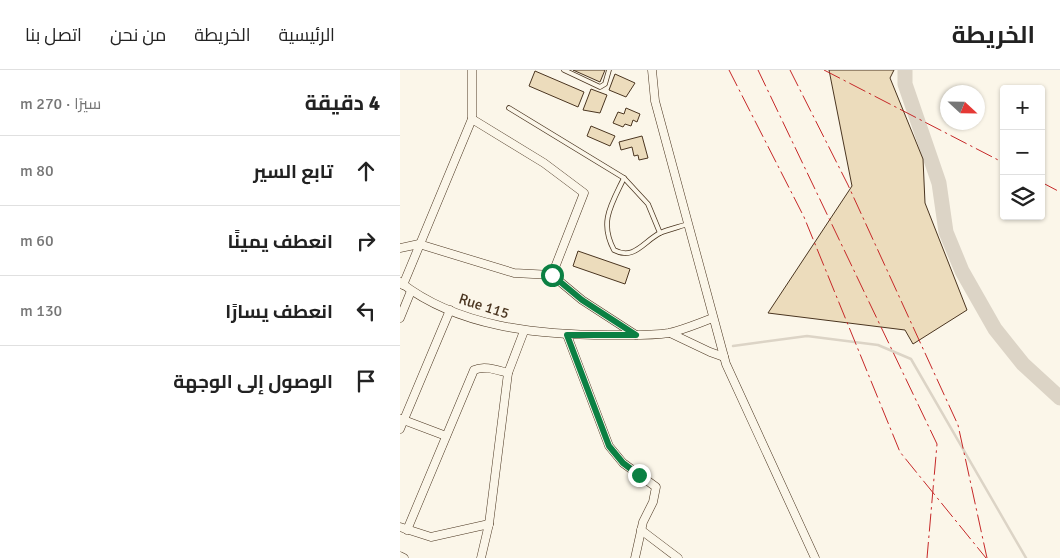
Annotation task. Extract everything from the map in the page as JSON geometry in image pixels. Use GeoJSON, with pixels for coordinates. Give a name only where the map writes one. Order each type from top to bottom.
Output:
{"type":"FeatureCollection","features":[{"type":"Feature","properties":{"kind":"street"},"geometry":{"type":"LineString","coordinates":[[402,284],[472,119],[472,70]]}},
{"type":"Feature","properties":{"kind":"street"},"geometry":{"type":"LineString","coordinates":[[652,70],[655,101],[724,357],[815,558]]}},
{"type":"Feature","properties":{"kind":"street"},"geometry":{"type":"LineString","coordinates":[[472,119],[544,163],[584,193],[552,275]]}},
{"type":"Feature","properties":{"kind":"street"},"geometry":{"type":"LineString","coordinates":[[400,248],[419,244],[514,273],[552,275],[582,300],[636,335]]}},
{"type":"Feature","properties":{"kind":"street","name":"Rue 115"},"geometry":{"type":"LineString","coordinates":[[402,284],[411,291],[450,310],[524,332],[567,335],[670,333]]}},
{"type":"Feature","properties":{"kind":"street"},"geometry":{"type":"LineString","coordinates":[[400,318],[411,291]]}},
{"type":"Feature","properties":{"kind":"street"},"geometry":{"type":"LineString","coordinates":[[400,429],[402,420],[450,310]]}},
{"type":"Feature","properties":{"kind":"street"},"geometry":{"type":"LineString","coordinates":[[670,333],[712,318]]}},
{"type":"Feature","properties":{"kind":"street"},"geometry":{"type":"LineString","coordinates":[[481,558],[489,524],[508,373],[524,332]]}},
{"type":"Feature","properties":{"kind":"street"},"geometry":{"type":"LineString","coordinates":[[670,333],[724,357]]}},
{"type":"Feature","properties":{"kind":"street"},"geometry":{"type":"LineString","coordinates":[[567,335],[609,446],[623,463],[656,487],[656,495],[641,530],[635,558]]}},
{"type":"Feature","properties":{"kind":"street"},"geometry":{"type":"LineString","coordinates":[[489,524],[431,537],[404,528],[474,370],[488,368],[508,373]]}},
{"type":"Feature","properties":{"kind":"street"},"geometry":{"type":"LineString","coordinates":[[402,420],[446,436]]}},
{"type":"Feature","properties":{"kind":"street"},"geometry":{"type":"LineString","coordinates":[[641,530],[676,557]]}},
{"type":"Feature","properties":{"kind":"street"},"geometry":{"type":"LineString","coordinates":[[400,556],[404,558]]}},
{"type":"Feature","properties":{"kind":"lane"},"geometry":{"type":"LineString","coordinates":[[564,70],[600,87],[605,84],[610,70]]}},
{"type":"Feature","properties":{"kind":"lane"},"geometry":{"type":"LineString","coordinates":[[509,108],[624,178],[648,204],[659,232]]}},
{"type":"Feature","properties":{"kind":"lane"},"geometry":{"type":"LineString","coordinates":[[624,178],[606,222],[608,238],[614,250],[627,254],[635,251],[659,232],[687,223]]}},
{"type":"Feature","properties":{"kind":"building"},"geometry":{"type":"Polygon","coordinates":[[[573,70],[605,70],[600,82],[573,70]]]}},
{"type":"Feature","properties":{"kind":"building"},"geometry":{"type":"Polygon","coordinates":[[[829,70],[894,70],[890,78],[923,159],[925,203],[967,310],[913,344],[905,330],[768,313],[852,186],[829,70]]]}},
{"type":"Feature","properties":{"kind":"building"},"geometry":{"type":"Polygon","coordinates":[[[535,71],[584,92],[578,107],[529,86],[535,71]]]}},
{"type":"Feature","properties":{"kind":"building"},"geometry":{"type":"Polygon","coordinates":[[[615,74],[635,83],[626,97],[609,90],[615,74]]]}},
{"type":"Feature","properties":{"kind":"building"},"geometry":{"type":"Polygon","coordinates":[[[591,89],[607,95],[600,113],[583,110],[591,89]]]}},
{"type":"Feature","properties":{"kind":"building"},"geometry":{"type":"Polygon","coordinates":[[[626,108],[640,114],[637,122],[633,120],[631,126],[625,124],[623,127],[613,123],[618,112],[624,114],[626,108]]]}},
{"type":"Feature","properties":{"kind":"building"},"geometry":{"type":"Polygon","coordinates":[[[591,126],[615,136],[610,146],[587,136],[591,126]]]}},
{"type":"Feature","properties":{"kind":"building"},"geometry":{"type":"Polygon","coordinates":[[[642,136],[648,158],[639,160],[638,155],[634,156],[632,147],[621,150],[619,142],[642,136]]]}},
{"type":"Feature","properties":{"kind":"building"},"geometry":{"type":"Polygon","coordinates":[[[578,251],[630,269],[625,284],[573,266],[578,251]]]}},
{"type":"Feature","properties":{"kind":"waterway"},"geometry":{"type":"LineString","coordinates":[[905,70],[905,84],[939,183],[946,232],[962,271],[995,329],[1023,364],[1060,398]]}},
{"type":"Feature","properties":{"kind":"waterway"},"geometry":{"type":"LineString","coordinates":[[733,346],[807,336],[878,345],[911,359],[1026,558]]}},
{"type":"Feature","properties":{"kind":"power"},"geometry":{"type":"LineString","coordinates":[[729,70],[804,217],[900,452],[986,558]]}},
{"type":"Feature","properties":{"kind":"power"},"geometry":{"type":"LineString","coordinates":[[758,70],[937,444],[927,558]]}},
{"type":"Feature","properties":{"kind":"power"},"geometry":{"type":"LineString","coordinates":[[790,70],[848,185],[958,425],[987,558]]}},
{"type":"Feature","properties":{"kind":"power"},"geometry":{"type":"LineString","coordinates":[[824,70],[1000,161]]}},
{"type":"Feature","properties":{"kind":"power"},"geometry":{"type":"LineString","coordinates":[[1045,184],[1060,192]]}},
{"type":"Feature","properties":{"kind":"route"},"geometry":{"type":"LineString","coordinates":[[552,275],[582,300],[636,335],[567,335],[609,446],[623,463],[639,475]]}}]}
